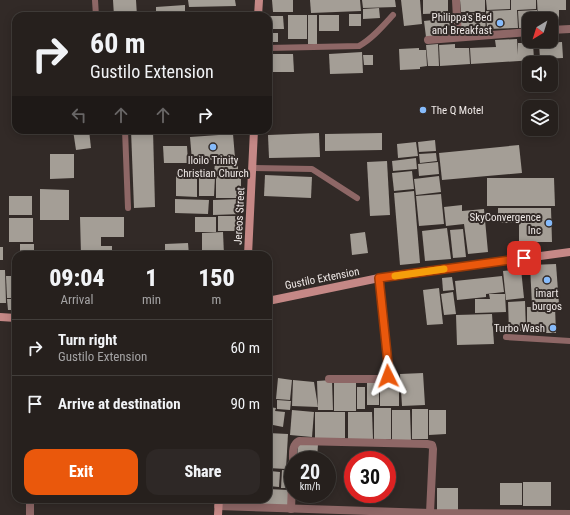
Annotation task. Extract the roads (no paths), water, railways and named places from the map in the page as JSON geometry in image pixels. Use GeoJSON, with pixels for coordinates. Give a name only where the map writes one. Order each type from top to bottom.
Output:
{"type":"FeatureCollection","features":[{"type":"Feature","properties":{"kind":"street"},"geometry":{"type":"LineString","coordinates":[[258,12],[259,0]]}},
{"type":"Feature","properties":{"kind":"street"},"geometry":{"type":"LineString","coordinates":[[456,0],[458,37]]}},
{"type":"Feature","properties":{"kind":"street"},"geometry":{"type":"LineString","coordinates":[[558,30],[570,29]]}},
{"type":"Feature","properties":{"kind":"street"},"geometry":{"type":"LineString","coordinates":[[428,40],[522,32]]}},
{"type":"Feature","properties":{"kind":"street","name":"Jereos Street"},"geometry":{"type":"LineString","coordinates":[[248,251],[254,134]]}},
{"type":"Feature","properties":{"kind":"street","name":"Gustilo Extension"},"geometry":{"type":"LineString","coordinates":[[272,299],[379,278],[570,252]]}},
{"type":"Feature","properties":{"kind":"street"},"geometry":{"type":"LineString","coordinates":[[329,379],[385,379],[388,376],[389,373],[379,278]]}},
{"type":"Feature","properties":{"kind":"street"},"geometry":{"type":"LineString","coordinates":[[0,318],[12,318]]}},
{"type":"Feature","properties":{"kind":"street"},"geometry":{"type":"LineString","coordinates":[[294,451],[295,443],[299,441],[432,445],[430,514]]}},
{"type":"Feature","properties":{"kind":"street"},"geometry":{"type":"LineString","coordinates":[[30,503],[30,515]]}},
{"type":"Feature","properties":{"kind":"street"},"geometry":{"type":"LineString","coordinates":[[291,503],[291,510]]}},
{"type":"Feature","properties":{"kind":"street"},"geometry":{"type":"LineString","coordinates":[[218,507],[430,514],[570,514]]}},
{"type":"Feature","properties":{"kind":"lane"},"geometry":{"type":"LineString","coordinates":[[95,0],[96,12]]}},
{"type":"Feature","properties":{"kind":"lane"},"geometry":{"type":"LineString","coordinates":[[272,48],[358,46],[366,43],[393,15]]}},
{"type":"Feature","properties":{"kind":"lane"},"geometry":{"type":"LineString","coordinates":[[125,134],[128,208]]}},
{"type":"Feature","properties":{"kind":"lane"},"geometry":{"type":"LineString","coordinates":[[252,168],[312,169],[357,198]]}},
{"type":"Feature","properties":{"kind":"lane"},"geometry":{"type":"LineString","coordinates":[[506,336],[570,341]]}},
{"type":"Feature","properties":{"kind":"place","name":"Philippa's Bed and Breakfast"},"geometry":{"type":"Point","coordinates":[500,23]}},
{"type":"Feature","properties":{"kind":"place","name":"The Q Motel"},"geometry":{"type":"Point","coordinates":[423,110]}},
{"type":"Feature","properties":{"kind":"place","name":"Iloilo Trinity Christian Church"},"geometry":{"type":"Point","coordinates":[213,147]}},
{"type":"Feature","properties":{"kind":"place","name":"SkyConvergence Inc"},"geometry":{"type":"Point","coordinates":[549,223]}},
{"type":"Feature","properties":{"kind":"place","name":"imart burgos"},"geometry":{"type":"Point","coordinates":[547,280]}},
{"type":"Feature","properties":{"kind":"place","name":"Turbo Wash"},"geometry":{"type":"Point","coordinates":[553,328]}}]}
